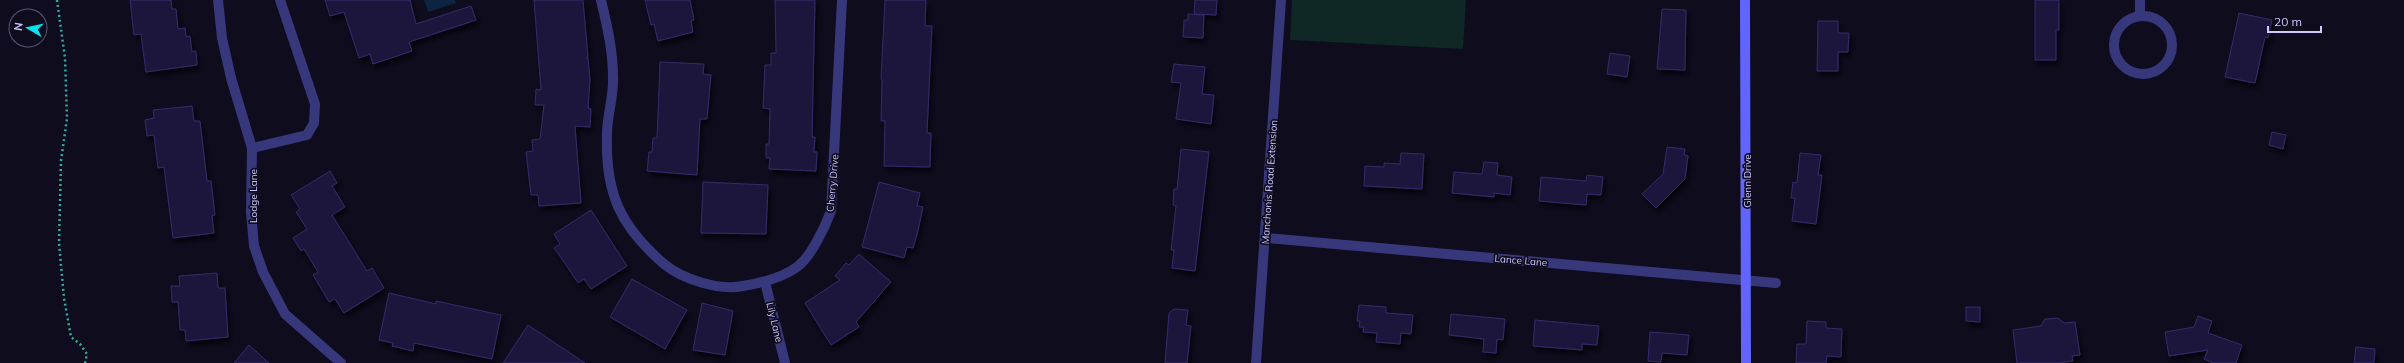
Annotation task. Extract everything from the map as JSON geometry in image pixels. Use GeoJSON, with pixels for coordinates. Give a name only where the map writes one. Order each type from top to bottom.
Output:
{"type":"FeatureCollection","features":[{"type":"Feature","properties":{"kind":"street","name":"Lodge Lane"},"geometry":{"type":"LineString","coordinates":[[218,0],[222,38],[231,78],[252,148],[251,212],[254,246],[263,272],[285,314],[341,363]]}},
{"type":"Feature","properties":{"kind":"street"},"geometry":{"type":"LineString","coordinates":[[252,148],[307,136],[314,123],[315,104],[280,0]]}},
{"type":"Feature","properties":{"kind":"street","name":"Cherry Drive"},"geometry":{"type":"LineString","coordinates":[[601,0],[608,29],[614,78],[607,135],[609,167],[615,202],[625,223],[644,246],[675,274],[706,284],[739,287],[765,282],[798,267],[821,235],[831,211],[842,0]]}},
{"type":"Feature","properties":{"kind":"street","name":"Manchonis Road Extension"},"geometry":{"type":"LineString","coordinates":[[1256,363],[1266,238],[1281,0]]}},
{"type":"Feature","properties":{"kind":"street","name":"Glenn Drive"},"geometry":{"type":"LineString","coordinates":[[1745,0],[1746,363]]}},
{"type":"Feature","properties":{"kind":"street"},"geometry":{"type":"LineString","coordinates":[[2140,0],[2140,16]]}},
{"type":"Feature","properties":{"kind":"street"},"geometry":{"type":"LineString","coordinates":[[2140,16],[2157,19],[2169,32],[2172,40],[2169,57],[2164,65],[2149,74],[2140,74],[2122,66],[2113,50],[2117,31],[2131,18],[2140,16]]}},
{"type":"Feature","properties":{"kind":"street","name":"Lance Lane"},"geometry":{"type":"LineString","coordinates":[[1266,238],[1776,283]]}},
{"type":"Feature","properties":{"kind":"street","name":"Lily Lane"},"geometry":{"type":"LineString","coordinates":[[765,282],[785,363]]}},
{"type":"Feature","properties":{"kind":"path"},"geometry":{"type":"LineString","coordinates":[[57,0],[65,58],[67,118],[61,161],[60,243],[62,274],[71,337],[80,344],[87,354],[85,363]]}},
{"type":"Feature","properties":{"kind":"green space"},"geometry":{"type":"Polygon","coordinates":[[[1292,0],[1466,0],[1463,49],[1290,40],[1292,0]]]}},
{"type":"Feature","properties":{"kind":"water"},"geometry":{"type":"Polygon","coordinates":[[[424,0],[455,0],[456,3],[428,12],[424,0]]]}},
{"type":"Feature","properties":{"kind":"building"},"geometry":{"type":"Polygon","coordinates":[[[130,0],[171,0],[172,9],[176,9],[178,29],[185,28],[186,37],[190,36],[192,52],[196,51],[197,65],[146,72],[141,34],[134,35],[130,0]]]}},
{"type":"Feature","properties":{"kind":"building"},"geometry":{"type":"Polygon","coordinates":[[[325,0],[410,0],[416,24],[471,6],[476,20],[409,42],[412,51],[373,64],[370,54],[359,58],[344,12],[330,16],[325,0]]]}},
{"type":"Feature","properties":{"kind":"building"},"geometry":{"type":"Polygon","coordinates":[[[534,0],[583,0],[588,57],[586,58],[588,58],[590,80],[588,108],[591,109],[590,127],[575,126],[581,203],[539,206],[538,195],[531,195],[526,152],[533,151],[532,140],[540,139],[544,105],[535,105],[536,89],[541,90],[534,0]]]}},
{"type":"Feature","properties":{"kind":"building"},"geometry":{"type":"Polygon","coordinates":[[[645,0],[690,0],[694,20],[691,21],[693,32],[658,41],[654,24],[651,25],[645,0]]]}},
{"type":"Feature","properties":{"kind":"building"},"geometry":{"type":"Polygon","coordinates":[[[775,0],[815,0],[812,137],[815,137],[814,152],[817,152],[816,171],[769,169],[770,158],[766,158],[766,144],[769,144],[770,109],[763,108],[765,65],[771,65],[771,53],[776,53],[775,0]]]}},
{"type":"Feature","properties":{"kind":"building"},"geometry":{"type":"Polygon","coordinates":[[[885,0],[926,0],[925,26],[932,26],[927,133],[931,133],[930,167],[884,166],[885,121],[881,121],[881,79],[885,0]]]}},
{"type":"Feature","properties":{"kind":"building"},"geometry":{"type":"Polygon","coordinates":[[[1195,0],[1217,0],[1216,15],[1194,14],[1195,0]]]}},
{"type":"Feature","properties":{"kind":"building"},"geometry":{"type":"Polygon","coordinates":[[[2035,0],[2059,0],[2059,30],[2056,30],[2056,60],[2035,60],[2035,0]]]}},
{"type":"Feature","properties":{"kind":"building"},"geometry":{"type":"Polygon","coordinates":[[[1662,9],[1686,10],[1685,70],[1657,69],[1662,9]]]}},
{"type":"Feature","properties":{"kind":"building"},"geometry":{"type":"Polygon","coordinates":[[[2239,13],[2272,20],[2268,38],[2265,37],[2255,83],[2225,77],[2239,13]]]}},
{"type":"Feature","properties":{"kind":"building"},"geometry":{"type":"Polygon","coordinates":[[[1188,14],[1204,15],[1203,38],[1183,37],[1184,20],[1188,20],[1188,14]]]}},
{"type":"Feature","properties":{"kind":"building"},"geometry":{"type":"Polygon","coordinates":[[[1818,21],[1838,21],[1838,33],[1849,33],[1848,52],[1838,52],[1838,71],[1817,71],[1818,21]]]}},
{"type":"Feature","properties":{"kind":"building"},"geometry":{"type":"Polygon","coordinates":[[[1610,53],[1630,56],[1627,77],[1607,74],[1610,53]]]}},
{"type":"Feature","properties":{"kind":"building"},"geometry":{"type":"Polygon","coordinates":[[[660,62],[704,64],[703,74],[711,75],[707,119],[700,119],[697,175],[647,171],[649,152],[652,152],[653,138],[657,138],[660,62]]]}},
{"type":"Feature","properties":{"kind":"building"},"geometry":{"type":"Polygon","coordinates":[[[1174,64],[1205,67],[1202,94],[1214,95],[1211,124],[1176,119],[1181,83],[1171,82],[1174,64]]]}},
{"type":"Feature","properties":{"kind":"building"},"geometry":{"type":"Polygon","coordinates":[[[192,106],[194,121],[200,121],[207,181],[211,181],[215,215],[212,216],[214,233],[173,238],[164,167],[158,168],[154,135],[147,136],[145,120],[154,118],[153,110],[192,106]]]}},
{"type":"Feature","properties":{"kind":"building"},"geometry":{"type":"Polygon","coordinates":[[[2272,132],[2286,135],[2283,149],[2269,145],[2272,132]]]}},
{"type":"Feature","properties":{"kind":"building"},"geometry":{"type":"Polygon","coordinates":[[[1667,147],[1685,149],[1684,155],[1688,156],[1685,179],[1656,208],[1642,194],[1663,174],[1667,147]]]}},
{"type":"Feature","properties":{"kind":"building"},"geometry":{"type":"Polygon","coordinates":[[[1181,149],[1209,152],[1195,271],[1172,268],[1174,250],[1171,250],[1176,206],[1173,205],[1174,189],[1177,189],[1181,149]]]}},
{"type":"Feature","properties":{"kind":"building"},"geometry":{"type":"Polygon","coordinates":[[[1401,153],[1424,154],[1422,189],[1364,186],[1365,166],[1384,167],[1384,163],[1400,164],[1401,153]]]}},
{"type":"Feature","properties":{"kind":"building"},"geometry":{"type":"Polygon","coordinates":[[[1800,153],[1821,155],[1818,175],[1822,175],[1816,224],[1792,221],[1795,198],[1791,198],[1793,182],[1797,183],[1800,153]]]}},
{"type":"Feature","properties":{"kind":"building"},"geometry":{"type":"Polygon","coordinates":[[[1484,162],[1498,163],[1497,175],[1512,177],[1510,195],[1494,193],[1494,197],[1452,193],[1454,172],[1482,174],[1484,162]]]}},
{"type":"Feature","properties":{"kind":"building"},"geometry":{"type":"Polygon","coordinates":[[[330,171],[337,183],[332,186],[345,207],[332,215],[367,271],[372,268],[384,288],[344,313],[335,299],[329,302],[313,275],[318,272],[304,249],[301,251],[293,238],[307,229],[296,212],[300,209],[291,195],[330,171]]]}},
{"type":"Feature","properties":{"kind":"building"},"geometry":{"type":"Polygon","coordinates":[[[1587,175],[1603,177],[1601,195],[1587,194],[1586,205],[1539,201],[1541,177],[1586,181],[1587,175]]]}},
{"type":"Feature","properties":{"kind":"building"},"geometry":{"type":"Polygon","coordinates":[[[703,182],[768,185],[766,234],[701,233],[703,182]]]}},
{"type":"Feature","properties":{"kind":"building"},"geometry":{"type":"Polygon","coordinates":[[[879,182],[920,193],[917,206],[923,207],[917,235],[913,248],[907,247],[904,258],[862,247],[879,182]]]}},
{"type":"Feature","properties":{"kind":"building"},"geometry":{"type":"Polygon","coordinates":[[[591,210],[627,266],[591,289],[584,279],[578,283],[554,248],[560,244],[554,234],[591,210]]]}},
{"type":"Feature","properties":{"kind":"building"},"geometry":{"type":"Polygon","coordinates":[[[859,254],[891,282],[856,322],[859,327],[831,345],[805,303],[840,280],[835,276],[846,263],[849,265],[859,254]]]}},
{"type":"Feature","properties":{"kind":"building"},"geometry":{"type":"Polygon","coordinates":[[[217,273],[218,288],[225,288],[228,337],[186,341],[185,330],[180,330],[178,302],[172,302],[171,286],[180,286],[179,276],[217,273]]]}},
{"type":"Feature","properties":{"kind":"building"},"geometry":{"type":"Polygon","coordinates":[[[632,279],[687,310],[665,349],[610,317],[632,279]]]}},
{"type":"Feature","properties":{"kind":"building"},"geometry":{"type":"Polygon","coordinates":[[[389,293],[436,304],[436,301],[501,315],[492,359],[414,343],[413,351],[392,346],[393,343],[379,340],[389,293]]]}},
{"type":"Feature","properties":{"kind":"building"},"geometry":{"type":"Polygon","coordinates":[[[702,303],[733,311],[725,355],[693,350],[702,303]]]}},
{"type":"Feature","properties":{"kind":"building"},"geometry":{"type":"Polygon","coordinates":[[[1359,305],[1386,307],[1386,313],[1413,315],[1411,334],[1401,333],[1400,344],[1376,342],[1377,333],[1363,332],[1364,327],[1359,327],[1360,321],[1357,321],[1359,305]]]}},
{"type":"Feature","properties":{"kind":"building"},"geometry":{"type":"Polygon","coordinates":[[[1966,307],[1980,307],[1980,322],[1966,321],[1966,307]]]}},
{"type":"Feature","properties":{"kind":"building"},"geometry":{"type":"Polygon","coordinates":[[[1174,309],[1188,310],[1186,325],[1191,326],[1187,363],[1165,363],[1169,313],[1174,309]]]}},
{"type":"Feature","properties":{"kind":"building"},"geometry":{"type":"Polygon","coordinates":[[[1451,314],[1505,319],[1503,340],[1497,339],[1496,353],[1483,352],[1484,339],[1449,335],[1451,314]]]}},
{"type":"Feature","properties":{"kind":"building"},"geometry":{"type":"Polygon","coordinates":[[[2198,316],[2212,321],[2208,333],[2242,345],[2236,363],[2213,363],[2204,359],[2208,350],[2169,356],[2165,332],[2194,327],[2198,316]]]}},
{"type":"Feature","properties":{"kind":"building"},"geometry":{"type":"Polygon","coordinates":[[[2058,318],[2064,323],[2075,322],[2080,355],[2072,356],[2073,361],[2058,363],[2017,363],[2013,330],[2041,326],[2045,319],[2058,318]]]}},
{"type":"Feature","properties":{"kind":"building"},"geometry":{"type":"Polygon","coordinates":[[[1535,320],[1599,326],[1597,345],[1582,344],[1582,350],[1533,346],[1535,320]]]}},
{"type":"Feature","properties":{"kind":"building"},"geometry":{"type":"Polygon","coordinates":[[[1807,321],[1826,322],[1826,328],[1842,329],[1841,357],[1827,356],[1826,363],[1796,363],[1797,344],[1806,344],[1807,321]]]}},
{"type":"Feature","properties":{"kind":"building"},"geometry":{"type":"Polygon","coordinates":[[[528,325],[585,363],[503,363],[528,325]]]}},
{"type":"Feature","properties":{"kind":"building"},"geometry":{"type":"Polygon","coordinates":[[[1650,332],[1689,335],[1687,355],[1662,353],[1661,362],[1648,361],[1650,332]]]}},
{"type":"Feature","properties":{"kind":"building"},"geometry":{"type":"Polygon","coordinates":[[[249,345],[269,363],[234,363],[249,345]]]}},
{"type":"Feature","properties":{"kind":"building"},"geometry":{"type":"Polygon","coordinates":[[[2356,347],[2375,349],[2374,363],[2354,363],[2356,347]]]}}]}
